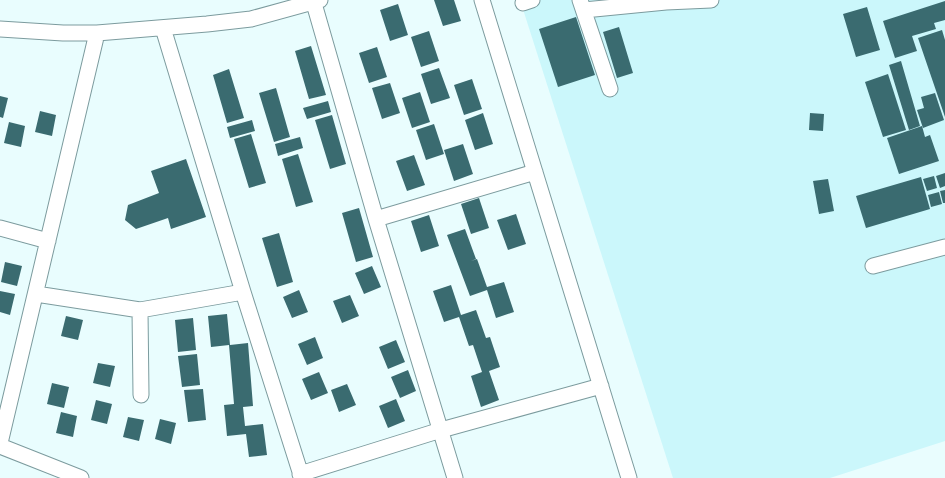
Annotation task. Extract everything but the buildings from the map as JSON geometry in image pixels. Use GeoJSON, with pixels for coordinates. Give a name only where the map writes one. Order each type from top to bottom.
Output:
{"type":"FeatureCollection","features":[{"type":"Feature","properties":{"kind":"street"},"geometry":{"type":"LineString","coordinates":[[482,0],[629,478]]}},
{"type":"Feature","properties":{"kind":"street"},"geometry":{"type":"LineString","coordinates":[[610,89],[582,5],[711,0]]}},
{"type":"Feature","properties":{"kind":"street"},"geometry":{"type":"LineString","coordinates":[[0,29],[63,33],[97,33],[163,28],[251,19],[316,1],[376,219],[455,478]]}},
{"type":"Feature","properties":{"kind":"street"},"geometry":{"type":"LineString","coordinates":[[163,28],[243,292],[301,476],[440,430],[601,386]]}},
{"type":"Feature","properties":{"kind":"street"},"geometry":{"type":"LineString","coordinates":[[0,443],[97,33]]}},
{"type":"Feature","properties":{"kind":"street"},"geometry":{"type":"LineString","coordinates":[[376,219],[535,172]]}},
{"type":"Feature","properties":{"kind":"street"},"geometry":{"type":"LineString","coordinates":[[0,228],[48,241]]}},
{"type":"Feature","properties":{"kind":"street"},"geometry":{"type":"LineString","coordinates":[[873,266],[945,247]]}},
{"type":"Feature","properties":{"kind":"street"},"geometry":{"type":"LineString","coordinates":[[36,294],[140,310],[243,292]]}},
{"type":"Feature","properties":{"kind":"street"},"geometry":{"type":"LineString","coordinates":[[140,310],[141,395]]}},
{"type":"Feature","properties":{"kind":"street"},"geometry":{"type":"LineString","coordinates":[[0,446],[81,478]]}},
{"type":"Feature","properties":{"kind":"shaded area"},"geometry":{"type":"Polygon","coordinates":[[[520,0],[945,0],[945,441],[830,478],[673,478],[520,0]]]}}]}
